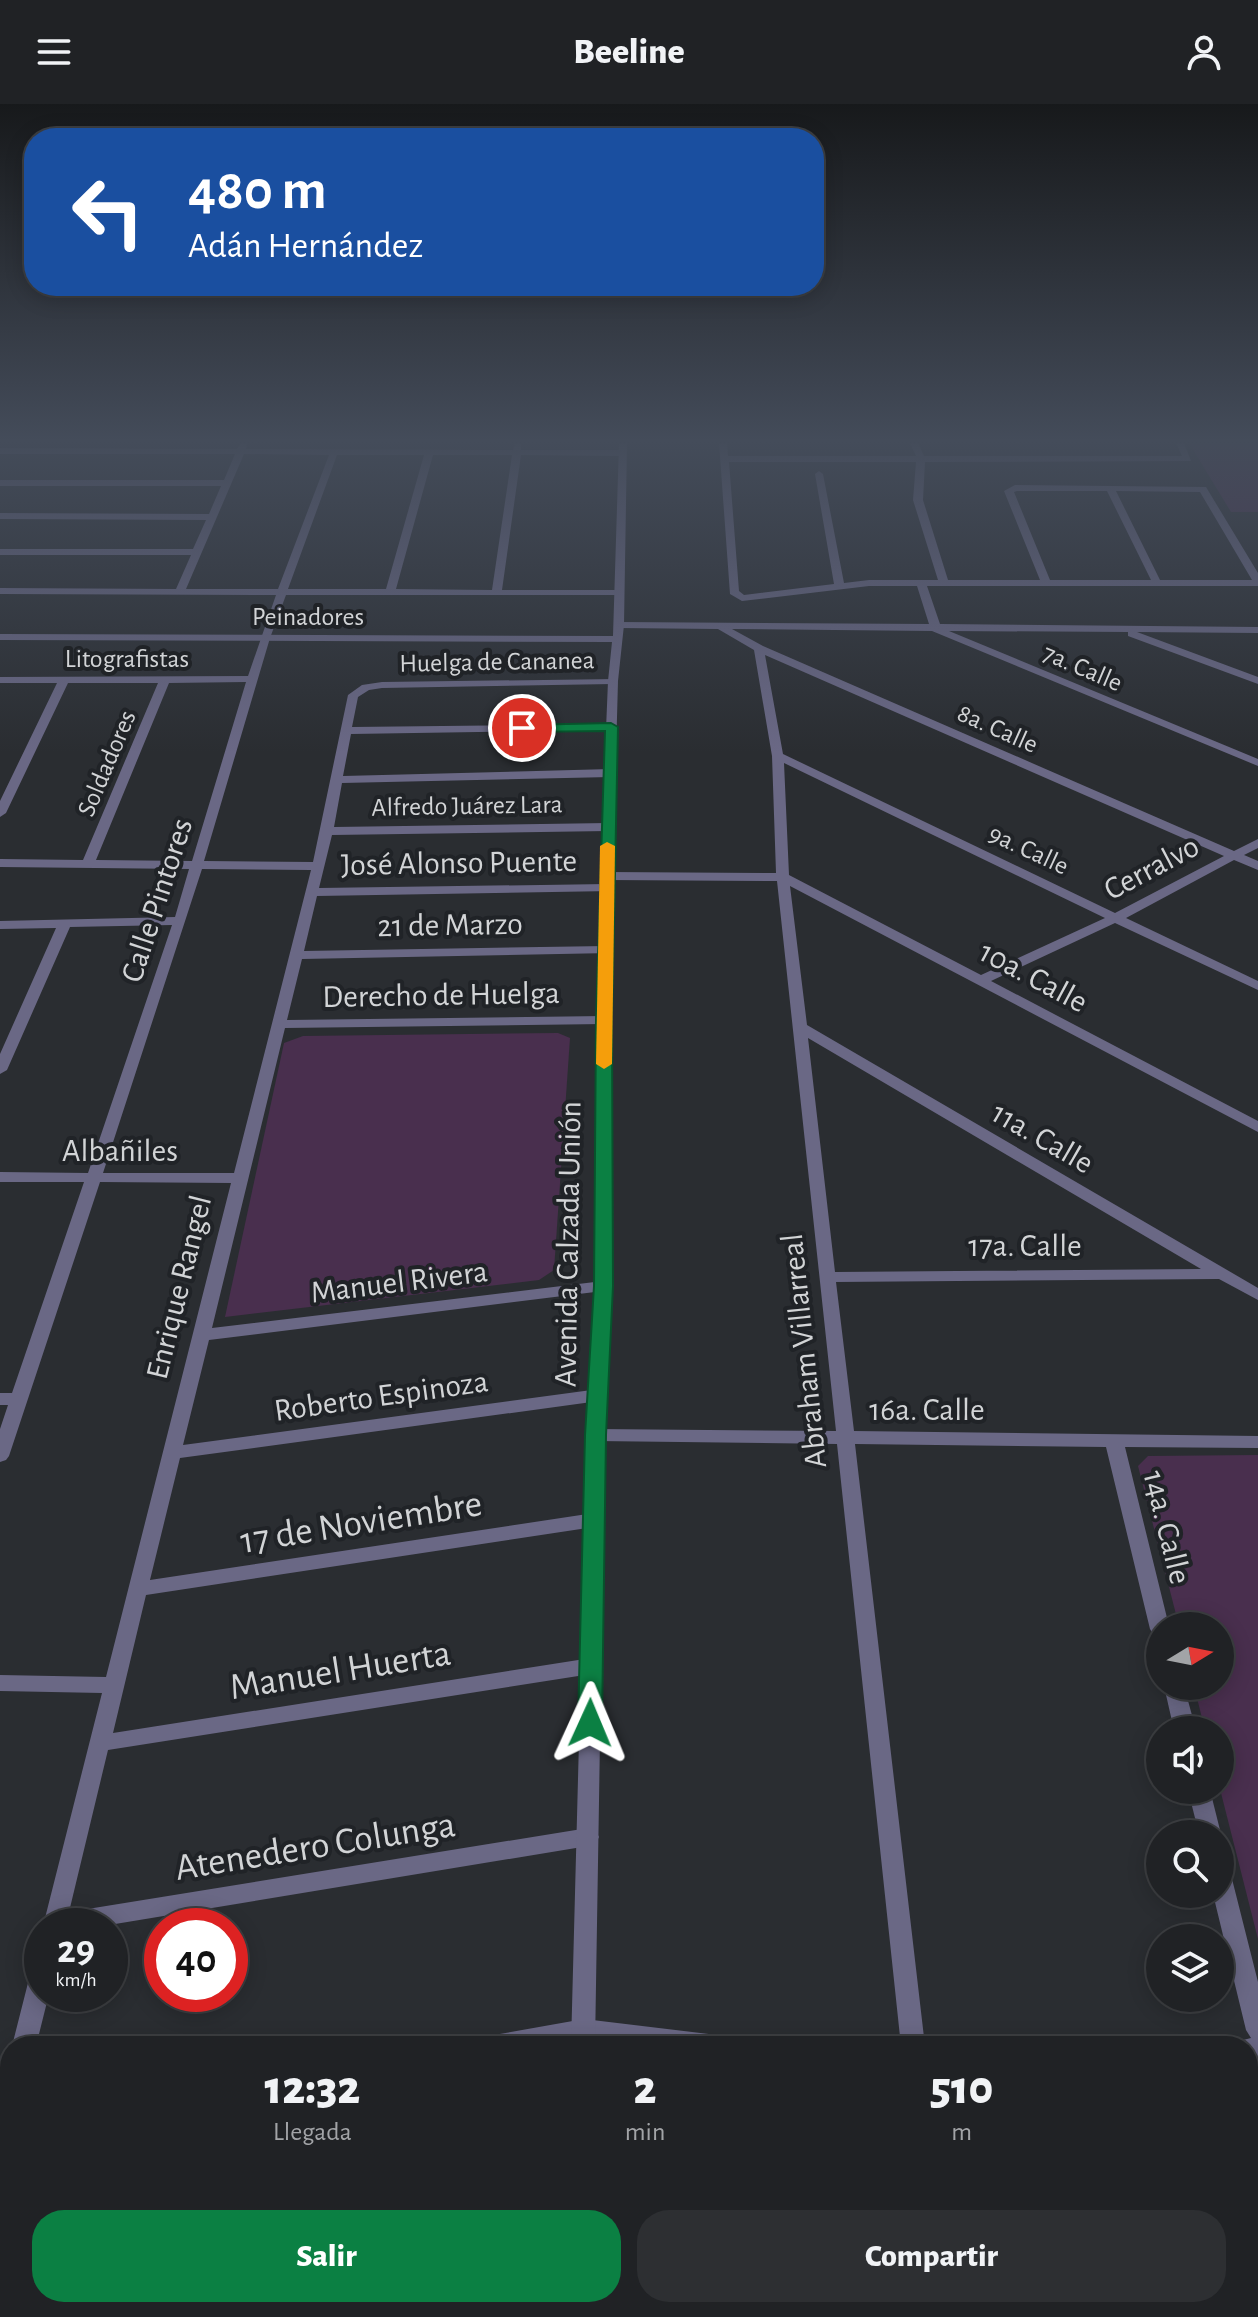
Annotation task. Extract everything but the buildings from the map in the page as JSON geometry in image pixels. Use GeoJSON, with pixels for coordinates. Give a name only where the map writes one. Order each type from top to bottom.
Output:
{"type":"FeatureCollection","features":[{"type":"Feature","properties":{"kind":"street"},"geometry":{"type":"LineString","coordinates":[[179,593],[199,546]]}},
{"type":"Feature","properties":{"kind":"street","name":"Calle Pintores"},"geometry":{"type":"LineString","coordinates":[[0,1456],[180,921],[265,638],[299,546]]}},
{"type":"Feature","properties":{"kind":"street"},"geometry":{"type":"LineString","coordinates":[[390,592],[403,546]]}},
{"type":"Feature","properties":{"kind":"street"},"geometry":{"type":"LineString","coordinates":[[497,592],[504,546]]}},
{"type":"Feature","properties":{"kind":"street","name":"Avenida Calzada Unión"},"geometry":{"type":"LineString","coordinates":[[584,2036],[596,1435],[603,1286],[608,827],[620,546]]}},
{"type":"Feature","properties":{"kind":"street"},"geometry":{"type":"LineString","coordinates":[[732,546],[734,592],[751,598],[839,585],[1258,582]]}},
{"type":"Feature","properties":{"kind":"street"},"geometry":{"type":"LineString","coordinates":[[832,546],[839,585]]}},
{"type":"Feature","properties":{"kind":"street"},"geometry":{"type":"LineString","coordinates":[[932,546],[944,583]]}},
{"type":"Feature","properties":{"kind":"street"},"geometry":{"type":"LineString","coordinates":[[1031,546],[1046,583]]}},
{"type":"Feature","properties":{"kind":"street"},"geometry":{"type":"LineString","coordinates":[[1139,546],[1157,583]]}},
{"type":"Feature","properties":{"kind":"street"},"geometry":{"type":"LineString","coordinates":[[1237,546],[1258,582]]}},
{"type":"Feature","properties":{"kind":"street"},"geometry":{"type":"LineString","coordinates":[[0,552],[197,552]]}},
{"type":"Feature","properties":{"kind":"street"},"geometry":{"type":"LineString","coordinates":[[921,583],[936,629]]}},
{"type":"Feature","properties":{"kind":"street"},"geometry":{"type":"LineString","coordinates":[[0,591],[619,593]]}},
{"type":"Feature","properties":{"kind":"street","name":"Peinadores"},"geometry":{"type":"LineString","coordinates":[[1,638],[265,638],[618,632],[722,627],[1258,630]]}},
{"type":"Feature","properties":{"kind":"street","name":"8a. Calle"},"geometry":{"type":"LineString","coordinates":[[722,627],[759,648],[1258,866]]}},
{"type":"Feature","properties":{"kind":"street","name":"7a. Calle"},"geometry":{"type":"LineString","coordinates":[[936,629],[1258,763]]}},
{"type":"Feature","properties":{"kind":"street"},"geometry":{"type":"LineString","coordinates":[[1123,631],[1258,681]]}},
{"type":"Feature","properties":{"kind":"street","name":"Abraham Villarreal"},"geometry":{"type":"LineString","coordinates":[[759,648],[778,756],[783,877],[912,2036]]}},
{"type":"Feature","properties":{"kind":"street","name":"Soldadores"},"geometry":{"type":"LineString","coordinates":[[88,864],[165,679]]}},
{"type":"Feature","properties":{"kind":"street","name":"Litografistas"},"geometry":{"type":"LineString","coordinates":[[0,680],[254,679]]}},
{"type":"Feature","properties":{"kind":"street"},"geometry":{"type":"LineString","coordinates":[[0,813],[64,680]]}},
{"type":"Feature","properties":{"kind":"street","name":"Huelga de Cananea"},"geometry":{"type":"LineString","coordinates":[[382,685],[613,681]]}},
{"type":"Feature","properties":{"kind":"street","name":"Enrique Rangel"},"geometry":{"type":"LineString","coordinates":[[58,1908],[327,831],[353,695],[366,687],[382,685]]}},
{"type":"Feature","properties":{"kind":"street"},"geometry":{"type":"LineString","coordinates":[[344,731],[611,727]]}},
{"type":"Feature","properties":{"kind":"street","name":"9a. Calle"},"geometry":{"type":"LineString","coordinates":[[778,756],[1258,986]]}},
{"type":"Feature","properties":{"kind":"street"},"geometry":{"type":"LineString","coordinates":[[335,780],[611,773]]}},
{"type":"Feature","properties":{"kind":"street","name":"Alfredo Juárez Lara"},"geometry":{"type":"LineString","coordinates":[[327,831],[608,827]]}},
{"type":"Feature","properties":{"kind":"street","name":"Cerralvo"},"geometry":{"type":"LineString","coordinates":[[982,980],[1117,917],[1258,843]]}},
{"type":"Feature","properties":{"kind":"street"},"geometry":{"type":"LineString","coordinates":[[0,863],[318,866]]}},
{"type":"Feature","properties":{"kind":"street","name":"José Alonso Puente"},"geometry":{"type":"LineString","coordinates":[[312,892],[783,877]]}},
{"type":"Feature","properties":{"kind":"street","name":"10a. Calle"},"geometry":{"type":"LineString","coordinates":[[783,877],[1258,1127]]}},
{"type":"Feature","properties":{"kind":"street"},"geometry":{"type":"LineString","coordinates":[[0,925],[180,921]]}},
{"type":"Feature","properties":{"kind":"street"},"geometry":{"type":"LineString","coordinates":[[0,1070],[65,923]]}},
{"type":"Feature","properties":{"kind":"street","name":"21 de Marzo"},"geometry":{"type":"LineString","coordinates":[[296,955],[606,950]]}},
{"type":"Feature","properties":{"kind":"street","name":"Derecho de Huelga"},"geometry":{"type":"LineString","coordinates":[[279,1024],[604,1020]]}},
{"type":"Feature","properties":{"kind":"street","name":"11a. Calle"},"geometry":{"type":"LineString","coordinates":[[800,1027],[1258,1295]]}},
{"type":"Feature","properties":{"kind":"street","name":"Albañiles"},"geometry":{"type":"LineString","coordinates":[[0,1177],[240,1178]]}},
{"type":"Feature","properties":{"kind":"street","name":"17a. Calle"},"geometry":{"type":"LineString","coordinates":[[829,1277],[1221,1274]]}},
{"type":"Feature","properties":{"kind":"street","name":"Manuel Rivera"},"geometry":{"type":"LineString","coordinates":[[201,1335],[603,1286]]}},
{"type":"Feature","properties":{"kind":"street","name":"Roberto Espinoza"},"geometry":{"type":"LineString","coordinates":[[172,1453],[599,1395]]}},
{"type":"Feature","properties":{"kind":"street"},"geometry":{"type":"LineString","coordinates":[[0,1399],[20,1399]]}},
{"type":"Feature","properties":{"kind":"street","name":"16a. Calle"},"geometry":{"type":"LineString","coordinates":[[596,1435],[1258,1442]]}},
{"type":"Feature","properties":{"kind":"street","name":"14a. Calle"},"geometry":{"type":"LineString","coordinates":[[1114,1440],[1156,1612]]}},
{"type":"Feature","properties":{"kind":"street","name":"17 de Noviembre"},"geometry":{"type":"LineString","coordinates":[[138,1589],[594,1520]]}},
{"type":"Feature","properties":{"kind":"street","name":"Manuel Huerta"},"geometry":{"type":"LineString","coordinates":[[100,1743],[591,1666]]}},
{"type":"Feature","properties":{"kind":"street"},"geometry":{"type":"LineString","coordinates":[[0,1683],[114,1685]]}},
{"type":"Feature","properties":{"kind":"street","name":"Atenedero Colunga"},"geometry":{"type":"LineString","coordinates":[[128,1913],[588,1837]]}},
{"type":"Feature","properties":{"kind":"street"},"geometry":{"type":"LineString","coordinates":[[1228,1908],[1258,2030]]}},
{"type":"Feature","properties":{"kind":"street"},"geometry":{"type":"LineString","coordinates":[[27,2036],[33,2012]]}},
{"type":"Feature","properties":{"kind":"shaded area"},"geometry":{"type":"Polygon","coordinates":[[[558,1033],[570,1038],[554,1270],[539,1280],[225,1317],[284,1043],[303,1036],[558,1033]]]}},
{"type":"Feature","properties":{"kind":"shaded area"},"geometry":{"type":"Polygon","coordinates":[[[1258,1455],[1258,1939],[1234,1844],[1234,1820],[1228,1820],[1224,1804],[1234,1804],[1234,1716],[1202,1716],[1198,1700],[1234,1700],[1234,1612],[1175,1612],[1138,1466],[1148,1456],[1258,1455]]]}},
{"type":"Feature","properties":{"kind":"slow traffic"},"geometry":{"type":"LineString","coordinates":[[604,1064],[607,846]]}},
{"type":"Feature","properties":{"kind":"route"},"geometry":{"type":"LineString","coordinates":[[522,728],[611,727],[604,1020],[603,1286],[596,1435],[590,1723]]}}]}
